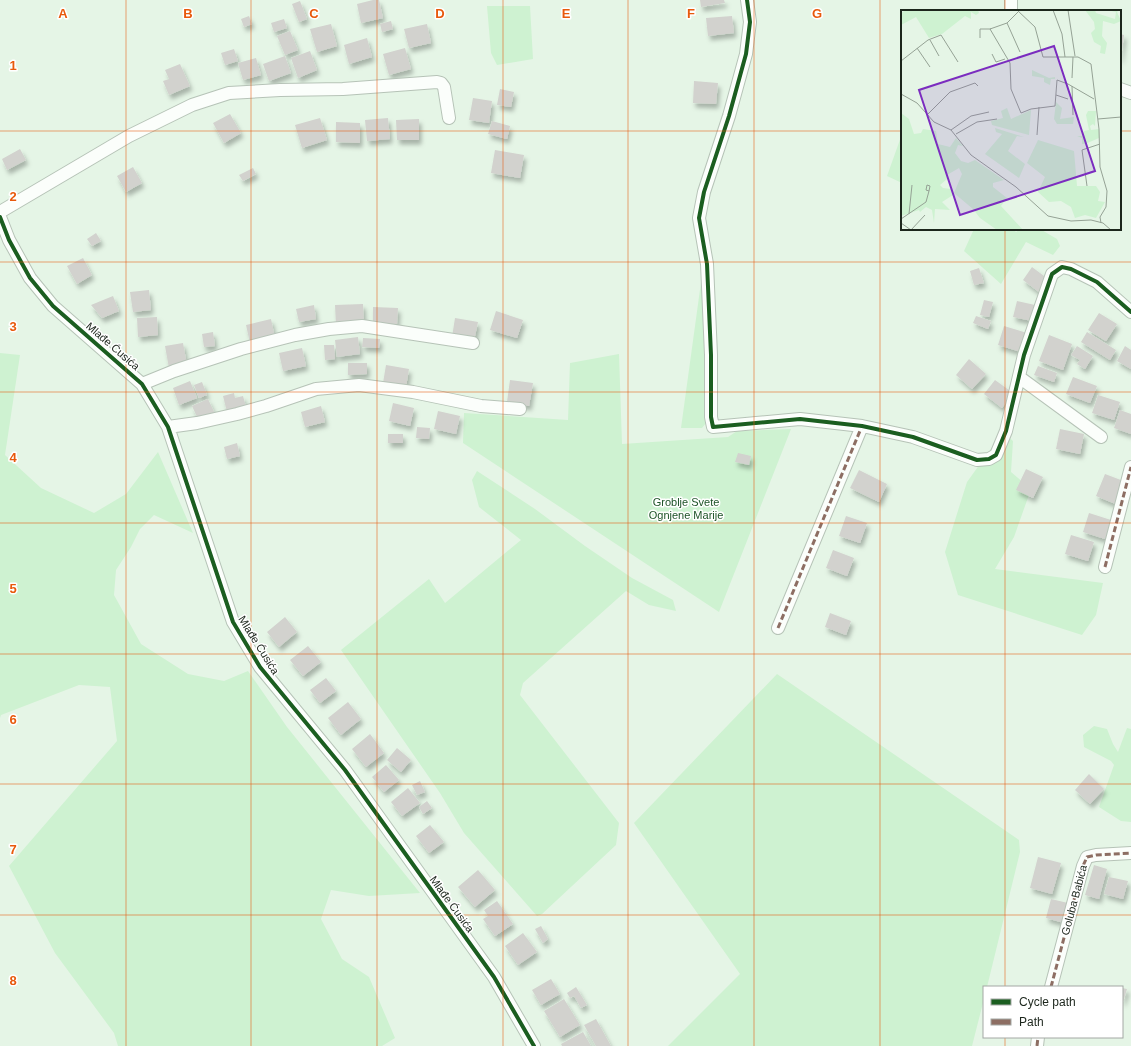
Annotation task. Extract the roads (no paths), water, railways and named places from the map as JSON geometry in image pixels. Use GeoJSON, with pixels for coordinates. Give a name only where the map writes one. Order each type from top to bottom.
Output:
{"type":"FeatureCollection","features":[{"type":"Feature","properties":{"kind":"street"},"geometry":{"type":"LineString","coordinates":[[747,0],[750,22],[746,54],[729,116],[704,192],[699,218],[707,264],[711,355],[711,417],[713,427],[800,419],[862,426],[913,437],[977,460],[989,459],[996,455],[1006,431],[1024,355],[1052,274],[1062,267],[1071,269],[1097,282],[1131,312]]}},
{"type":"Feature","properties":{"kind":"street"},"geometry":{"type":"LineString","coordinates":[[1011,10],[1012,0]]}},
{"type":"Feature","properties":{"kind":"street"},"geometry":{"type":"LineString","coordinates":[[0,212],[129,136],[192,105],[229,93],[280,90],[343,89],[437,82],[441,83],[444,87],[449,118]]}},
{"type":"Feature","properties":{"kind":"street"},"geometry":{"type":"LineString","coordinates":[[1121,89],[1131,93]]}},
{"type":"Feature","properties":{"kind":"street","name":"Mlađe Ćusića"},"geometry":{"type":"LineString","coordinates":[[0,217],[30,278],[53,306],[142,384],[168,427],[233,622],[260,667],[344,770],[494,977],[534,1046]]}},
{"type":"Feature","properties":{"kind":"street"},"geometry":{"type":"LineString","coordinates":[[142,384],[174,371],[241,349],[295,335],[329,330],[362,326],[473,343]]}},
{"type":"Feature","properties":{"kind":"street"},"geometry":{"type":"LineString","coordinates":[[1019,377],[1101,437]]}},
{"type":"Feature","properties":{"kind":"street"},"geometry":{"type":"LineString","coordinates":[[168,427],[197,423],[237,414],[316,389],[359,385],[413,392],[481,406],[520,409]]}},
{"type":"Feature","properties":{"kind":"street"},"geometry":{"type":"LineString","coordinates":[[778,628],[862,426]]}},
{"type":"Feature","properties":{"kind":"street"},"geometry":{"type":"LineString","coordinates":[[1105,567],[1131,467]]}},
{"type":"Feature","properties":{"kind":"street","name":"Goluba Babića"},"geometry":{"type":"LineString","coordinates":[[1051,986],[1083,866],[1087,857],[1131,853]]}},
{"type":"Feature","properties":{"kind":"park label","name":"Groblje Svete Ognjene Marije"},"geometry":{"type":"Point","coordinates":[686,508]}}]}
